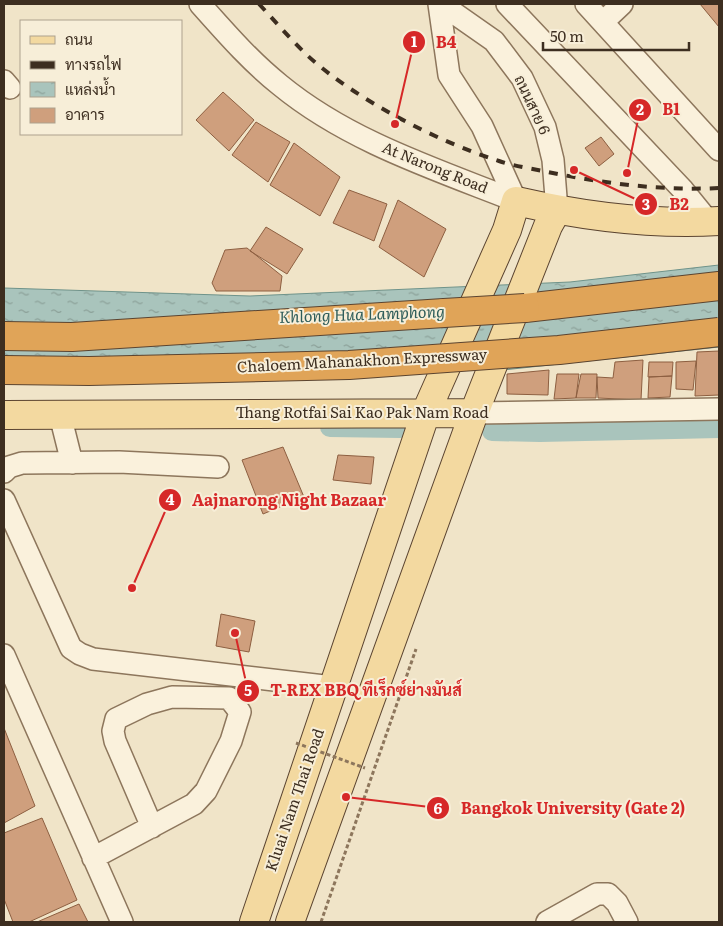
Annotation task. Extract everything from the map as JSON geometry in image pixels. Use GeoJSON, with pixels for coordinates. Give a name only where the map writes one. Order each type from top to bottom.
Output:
{"type":"FeatureCollection","features":[{"type":"Feature","properties":{"kind":"highway"},"geometry":{"type":"LineString","coordinates":[[4,336],[72,337],[525,308],[719,286]]}},
{"type":"Feature","properties":{"kind":"highway","name":"Chaloem Mahanakhon Expressway"},"geometry":{"type":"LineString","coordinates":[[4,370],[88,371],[349,365],[559,350],[719,332]]}},
{"type":"Feature","properties":{"kind":"main road","name":"At Narong Road"},"geometry":{"type":"LineString","coordinates":[[516,201],[552,218],[714,222]]}},
{"type":"Feature","properties":{"kind":"main road","name":"Kluai Nam Thai Road"},"geometry":{"type":"LineString","coordinates":[[254,922],[426,412],[507,230],[516,201]]}},
{"type":"Feature","properties":{"kind":"main road"},"geometry":{"type":"LineString","coordinates":[[290,922],[474,413],[552,218]]}},
{"type":"Feature","properties":{"kind":"main road","name":"Thang Rotfai Sai Kao Pak Nam Road"},"geometry":{"type":"LineString","coordinates":[[4,415],[474,413]]}},
{"type":"Feature","properties":{"kind":"street","name":"At Narong Road"},"geometry":{"type":"LineString","coordinates":[[200,4],[245,54],[280,86],[317,112],[382,147],[516,201]]}},
{"type":"Feature","properties":{"kind":"street","name":"ถนนสาย 6"},"geometry":{"type":"LineString","coordinates":[[440,4],[448,75],[482,126],[516,201]]}},
{"type":"Feature","properties":{"kind":"street","name":"ถนนสาย 6"},"geometry":{"type":"LineString","coordinates":[[440,4],[494,41],[522,78],[545,127],[553,160],[552,218]]}},
{"type":"Feature","properties":{"kind":"street"},"geometry":{"type":"LineString","coordinates":[[506,4],[714,222]]}},
{"type":"Feature","properties":{"kind":"street"},"geometry":{"type":"LineString","coordinates":[[586,4],[719,150]]}},
{"type":"Feature","properties":{"kind":"street"},"geometry":{"type":"LineString","coordinates":[[603,22],[622,4]]}},
{"type":"Feature","properties":{"kind":"street","name":"Thang Rotfai Sai Kao Pak Nam Road"},"geometry":{"type":"LineString","coordinates":[[474,413],[719,409]]}},
{"type":"Feature","properties":{"kind":"street"},"geometry":{"type":"LineString","coordinates":[[60,414],[72,463]]}},
{"type":"Feature","properties":{"kind":"street"},"geometry":{"type":"LineString","coordinates":[[4,472],[10,467],[22,463],[218,467]]}},
{"type":"Feature","properties":{"kind":"street"},"geometry":{"type":"LineString","coordinates":[[4,500],[71,648],[80,654],[93,659],[333,687]]}},
{"type":"Feature","properties":{"kind":"street"},"geometry":{"type":"LineString","coordinates":[[4,655],[11,693],[93,858],[122,922]]}},
{"type":"Feature","properties":{"kind":"street"},"geometry":{"type":"LineString","coordinates":[[93,858],[194,804],[206,791],[231,741],[240,712],[230,698],[172,697],[147,704],[116,719],[113,731],[115,741],[152,826]]}},
{"type":"Feature","properties":{"kind":"street"},"geometry":{"type":"LineString","coordinates":[[547,922],[597,894],[608,894],[617,903],[627,922]]}},
{"type":"Feature","properties":{"kind":"path"},"geometry":{"type":"LineString","coordinates":[[322,922],[418,643]]}},
{"type":"Feature","properties":{"kind":"path"},"geometry":{"type":"LineString","coordinates":[[296,743],[365,768]]}},
{"type":"Feature","properties":{"kind":"water","name":"Khlong Hua Lamphong"},"geometry":{"type":"Polygon","coordinates":[[[719,265],[719,347],[503,370],[4,376],[4,288],[250,296],[570,282],[719,265]]]}},
{"type":"Feature","properties":{"kind":"building"},"geometry":{"type":"Polygon","coordinates":[[[700,4],[719,4],[719,27],[700,4]]]}},
{"type":"Feature","properties":{"kind":"building"},"geometry":{"type":"Polygon","coordinates":[[[223,92],[254,120],[229,151],[196,120],[223,92]]]}},
{"type":"Feature","properties":{"kind":"building"},"geometry":{"type":"Polygon","coordinates":[[[256,122],[290,142],[268,182],[232,155],[256,122]]]}},
{"type":"Feature","properties":{"kind":"building"},"geometry":{"type":"Polygon","coordinates":[[[601,137],[614,154],[599,166],[585,148],[601,137]]]}},
{"type":"Feature","properties":{"kind":"building"},"geometry":{"type":"Polygon","coordinates":[[[294,143],[340,177],[320,216],[270,185],[294,143]]]}},
{"type":"Feature","properties":{"kind":"building"},"geometry":{"type":"Polygon","coordinates":[[[349,190],[387,204],[374,241],[333,223],[349,190]]]}},
{"type":"Feature","properties":{"kind":"building"},"geometry":{"type":"Polygon","coordinates":[[[398,200],[446,229],[424,277],[379,247],[398,200]]]}},
{"type":"Feature","properties":{"kind":"building"},"geometry":{"type":"Polygon","coordinates":[[[266,227],[303,249],[287,274],[250,251],[266,227]]]}},
{"type":"Feature","properties":{"kind":"building"},"geometry":{"type":"Polygon","coordinates":[[[247,248],[282,276],[280,291],[216,291],[212,283],[225,250],[247,248]]]}},
{"type":"Feature","properties":{"kind":"building"},"geometry":{"type":"Polygon","coordinates":[[[719,351],[719,395],[695,396],[697,352],[719,351]]]}},
{"type":"Feature","properties":{"kind":"building"},"geometry":{"type":"Polygon","coordinates":[[[643,360],[641,400],[598,398],[597,377],[613,378],[615,362],[643,360]]]}},
{"type":"Feature","properties":{"kind":"building"},"geometry":{"type":"Polygon","coordinates":[[[696,361],[693,390],[676,389],[676,362],[696,361]]]}},
{"type":"Feature","properties":{"kind":"building"},"geometry":{"type":"Polygon","coordinates":[[[649,362],[673,362],[672,376],[648,377],[649,362]]]}},
{"type":"Feature","properties":{"kind":"building"},"geometry":{"type":"Polygon","coordinates":[[[549,370],[548,395],[507,394],[507,374],[549,370]]]}},
{"type":"Feature","properties":{"kind":"building"},"geometry":{"type":"Polygon","coordinates":[[[557,374],[579,374],[576,398],[554,399],[557,374]]]}},
{"type":"Feature","properties":{"kind":"building"},"geometry":{"type":"Polygon","coordinates":[[[581,374],[597,374],[596,398],[576,398],[581,374]]]}},
{"type":"Feature","properties":{"kind":"building"},"geometry":{"type":"Polygon","coordinates":[[[672,376],[670,397],[648,398],[649,377],[672,376]]]}},
{"type":"Feature","properties":{"kind":"building"},"geometry":{"type":"Polygon","coordinates":[[[283,447],[304,497],[263,514],[242,460],[283,447]]]}},
{"type":"Feature","properties":{"kind":"building"},"geometry":{"type":"Polygon","coordinates":[[[338,455],[374,457],[371,484],[333,480],[338,455]]]}},
{"type":"Feature","properties":{"kind":"building"},"geometry":{"type":"Polygon","coordinates":[[[221,614],[255,621],[249,652],[216,646],[221,614]]]}},
{"type":"Feature","properties":{"kind":"building"},"geometry":{"type":"Polygon","coordinates":[[[4,728],[35,806],[4,823],[4,728]]]}},
{"type":"Feature","properties":{"kind":"building"},"geometry":{"type":"Polygon","coordinates":[[[42,818],[77,900],[29,922],[13,922],[4,899],[4,833],[42,818]]]}},
{"type":"Feature","properties":{"kind":"building"},"geometry":{"type":"Polygon","coordinates":[[[79,904],[88,922],[37,922],[79,904]]]}},
{"type":"Feature","properties":{"kind":"waterway"},"geometry":{"type":"LineString","coordinates":[[330,427],[400,428]]}},
{"type":"Feature","properties":{"kind":"waterway"},"geometry":{"type":"LineString","coordinates":[[492,431],[540,432],[719,428]]}},
{"type":"Feature","properties":{"kind":"railway"},"geometry":{"type":"LineString","coordinates":[[259,4],[289,37],[327,72],[398,118],[450,143],[504,163],[565,175],[653,187],[719,188]]}},
{"type":"Feature","properties":{"kind":"place","name":"B4"},"geometry":{"type":"Point","coordinates":[395,124]}},
{"type":"Feature","properties":{"kind":"place","name":"B2"},"geometry":{"type":"Point","coordinates":[574,170]}},
{"type":"Feature","properties":{"kind":"place","name":"B1"},"geometry":{"type":"Point","coordinates":[627,173]}},
{"type":"Feature","properties":{"kind":"place","name":"Aajnarong Night Bazaar"},"geometry":{"type":"Point","coordinates":[132,588]}},
{"type":"Feature","properties":{"kind":"place","name":"T-REX BBQ ทีเร็กซ์ย่างมันส์"},"geometry":{"type":"Point","coordinates":[235,633]}},
{"type":"Feature","properties":{"kind":"place","name":"Bangkok University (Gate 2)"},"geometry":{"type":"Point","coordinates":[346,797]}}]}
